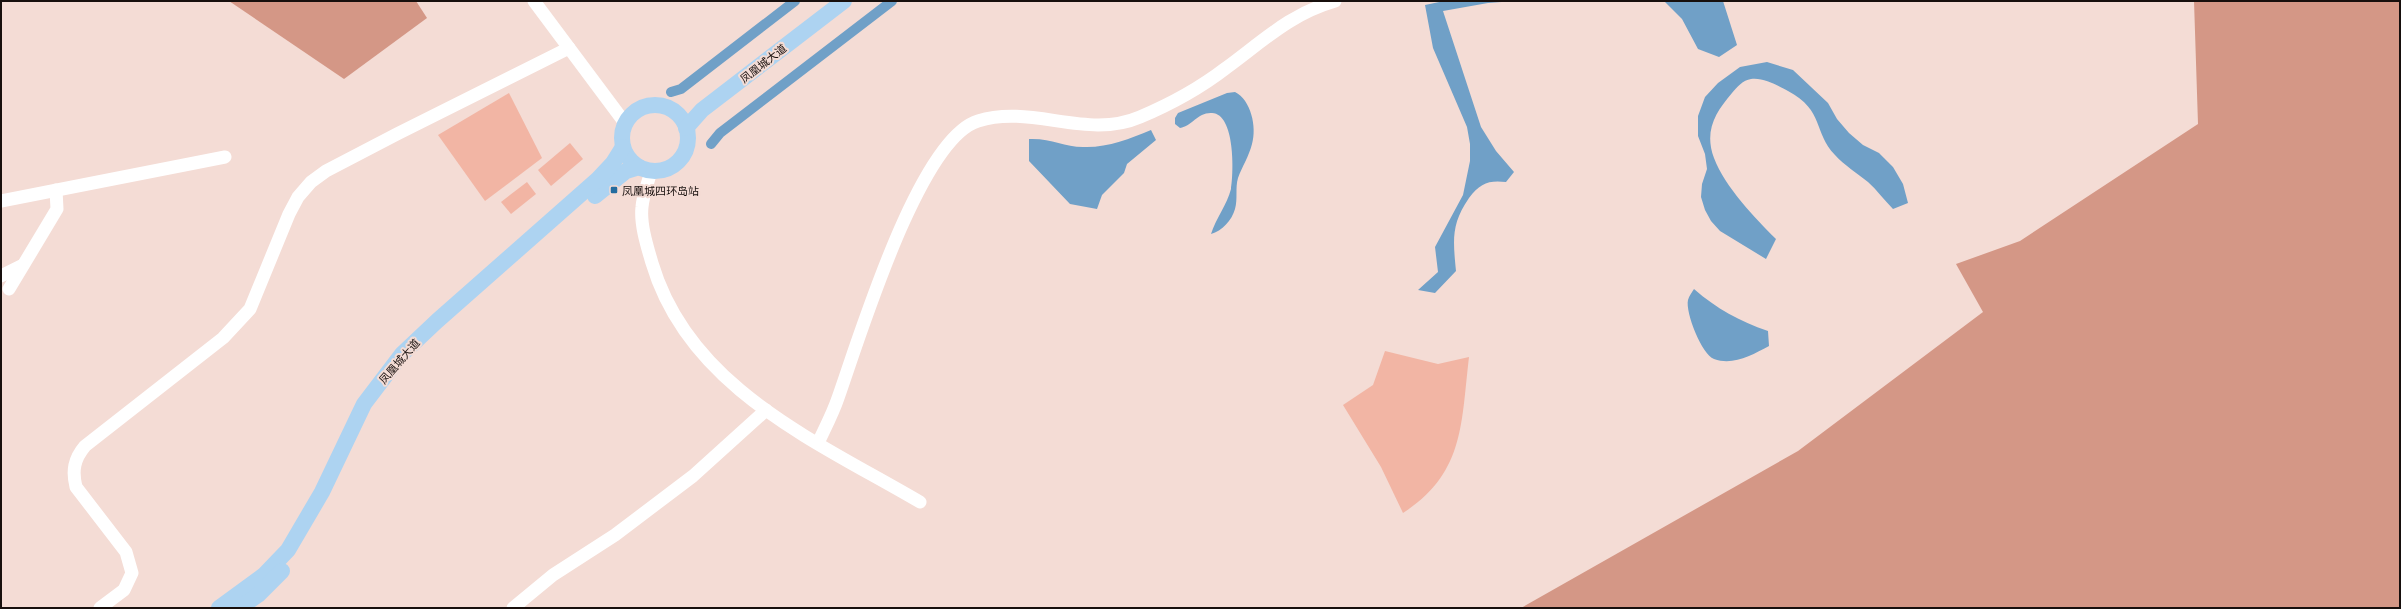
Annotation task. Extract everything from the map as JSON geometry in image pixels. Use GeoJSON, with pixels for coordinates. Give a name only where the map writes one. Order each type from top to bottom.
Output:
{"type":"FeatureCollection","features":[{"type":"Feature","properties":{"kind":"main road","name":"凤凰城大道"},"geometry":{"type":"LineString","coordinates":[[673,111],[691,105],[827,1]]}},
{"type":"Feature","properties":{"kind":"main road","name":"凤凰城大道"},"geometry":{"type":"LineString","coordinates":[[686,128],[702,110],[844,1]]}},
{"type":"Feature","properties":{"kind":"main road"},"geometry":{"type":"LineString","coordinates":[[646,106],[663,106],[673,111],[683,121],[686,128],[687,145],[681,160],[672,167],[662,171],[645,169],[629,159],[623,147],[622,131],[625,123],[632,114],[646,106]]}},
{"type":"Feature","properties":{"kind":"main road","name":"凤凰城大道"},"geometry":{"type":"LineString","coordinates":[[219,608],[264,575],[288,550],[322,492],[364,404],[402,354],[437,321],[598,179],[614,162],[623,147]]}},
{"type":"Feature","properties":{"kind":"main road","name":"凤凰城大道"},"geometry":{"type":"LineString","coordinates":[[240,608],[276,578],[307,540],[330,499],[366,421],[380,398],[398,375],[437,334],[604,187],[626,171],[645,169]]}},
{"type":"Feature","properties":{"kind":"street"},"geometry":{"type":"LineString","coordinates":[[534,1],[625,123]]}},
{"type":"Feature","properties":{"kind":"street"},"geometry":{"type":"LineString","coordinates":[[818,443],[838,399],[898,233],[929,175],[960,131],[980,120],[1003,117],[1051,119],[1088,125],[1113,124],[1138,118],[1174,101],[1208,81],[1284,24],[1308,10],[1336,1]]}},
{"type":"Feature","properties":{"kind":"street"},"geometry":{"type":"LineString","coordinates":[[100,608],[124,590],[132,573],[126,552],[76,487],[73,476],[74,465],[78,455],[85,446],[223,338],[250,309],[289,214],[298,197],[311,182],[326,171],[397,134],[569,48]]}},
{"type":"Feature","properties":{"kind":"street"},"geometry":{"type":"LineString","coordinates":[[1,200],[225,157]]}},
{"type":"Feature","properties":{"kind":"street"},"geometry":{"type":"LineString","coordinates":[[645,169],[642,207],[649,252],[663,294],[685,333],[708,362],[730,383],[766,410],[818,443],[920,502]]}},
{"type":"Feature","properties":{"kind":"street"},"geometry":{"type":"LineString","coordinates":[[9,290],[57,210],[56,190]]}},
{"type":"Feature","properties":{"kind":"street"},"geometry":{"type":"LineString","coordinates":[[1,276],[23,265]]}},
{"type":"Feature","properties":{"kind":"street"},"geometry":{"type":"LineString","coordinates":[[513,608],[554,575],[615,535],[693,476],[766,410]]}},
{"type":"Feature","properties":{"kind":"shaded area"},"geometry":{"type":"Polygon","coordinates":[[[229,1],[416,1],[427,18],[344,79],[229,1]]]}},
{"type":"Feature","properties":{"kind":"shaded area"},"geometry":{"type":"Polygon","coordinates":[[[2194,1],[2400,1],[2400,608],[1521,608],[1798,451],[1983,312],[1956,264],[2020,241],[2198,124],[2194,1]]]}},
{"type":"Feature","properties":{"kind":"shaded area"},"geometry":{"type":"Polygon","coordinates":[[[509,93],[542,158],[485,201],[438,135],[509,93]]]}},
{"type":"Feature","properties":{"kind":"shaded area"},"geometry":{"type":"Polygon","coordinates":[[[570,143],[583,159],[551,186],[538,170],[570,143]]]}},
{"type":"Feature","properties":{"kind":"shaded area"},"geometry":{"type":"Polygon","coordinates":[[[527,182],[536,194],[511,214],[501,202],[527,182]]]}},
{"type":"Feature","properties":{"kind":"shaded area"},"geometry":{"type":"Polygon","coordinates":[[[1385,351],[1438,364],[1469,357],[1461,425],[1456,445],[1449,463],[1438,481],[1423,498],[1403,513],[1381,467],[1343,405],[1373,385],[1385,351]]]}},
{"type":"Feature","properties":{"kind":"water"},"geometry":{"type":"Polygon","coordinates":[[[1444,1],[1515,1],[1488,3],[1443,11],[1481,127],[1496,151],[1514,172],[1506,182],[1490,182],[1481,186],[1473,193],[1463,207],[1456,224],[1454,241],[1456,271],[1435,293],[1418,290],[1438,272],[1435,247],[1463,195],[1470,161],[1470,144],[1467,127],[1433,48],[1425,5],[1444,1]]]}},
{"type":"Feature","properties":{"kind":"water"},"geometry":{"type":"Polygon","coordinates":[[[1664,1],[1723,1],[1737,45],[1719,57],[1698,49],[1682,19],[1664,1]]]}},
{"type":"Feature","properties":{"kind":"water"},"geometry":{"type":"Polygon","coordinates":[[[1767,62],[1793,70],[1828,103],[1837,119],[1849,133],[1863,145],[1879,153],[1893,167],[1903,184],[1908,203],[1893,209],[1868,182],[1846,166],[1828,146],[1813,114],[1808,106],[1800,99],[1771,82],[1761,79],[1751,79],[1743,82],[1736,88],[1716,115],[1711,131],[1711,148],[1714,158],[1725,180],[1741,202],[1776,239],[1766,259],[1720,231],[1711,221],[1705,210],[1701,197],[1702,184],[1707,169],[1705,154],[1698,136],[1698,116],[1705,97],[1718,83],[1740,67],[1767,62]]]}},
{"type":"Feature","properties":{"kind":"water"},"geometry":{"type":"Polygon","coordinates":[[[1235,92],[1241,96],[1249,107],[1254,130],[1252,144],[1238,178],[1234,213],[1223,228],[1211,234],[1227,201],[1231,189],[1233,170],[1229,133],[1220,116],[1212,113],[1207,113],[1188,125],[1180,128],[1175,124],[1175,118],[1178,113],[1227,93],[1235,92]]]}},
{"type":"Feature","properties":{"kind":"water"},"geometry":{"type":"Polygon","coordinates":[[[1151,130],[1156,140],[1127,164],[1124,173],[1102,195],[1097,209],[1070,204],[1029,161],[1029,139],[1044,140],[1076,147],[1092,147],[1118,142],[1151,130]]]}},
{"type":"Feature","properties":{"kind":"water"},"geometry":{"type":"Polygon","coordinates":[[[1694,289],[1711,303],[1729,314],[1768,331],[1769,346],[1749,356],[1735,360],[1721,361],[1709,356],[1704,350],[1695,332],[1689,314],[1688,300],[1694,289]]]}},
{"type":"Feature","properties":{"kind":"waterway"},"geometry":{"type":"LineString","coordinates":[[671,92],[681,89],[795,1]]}},
{"type":"Feature","properties":{"kind":"waterway"},"geometry":{"type":"LineString","coordinates":[[711,144],[720,133],[892,1]]}},
{"type":"Feature","properties":{"kind":"place","name":"凤凰城四环岛站"},"geometry":{"type":"Point","coordinates":[614,190]}}]}
